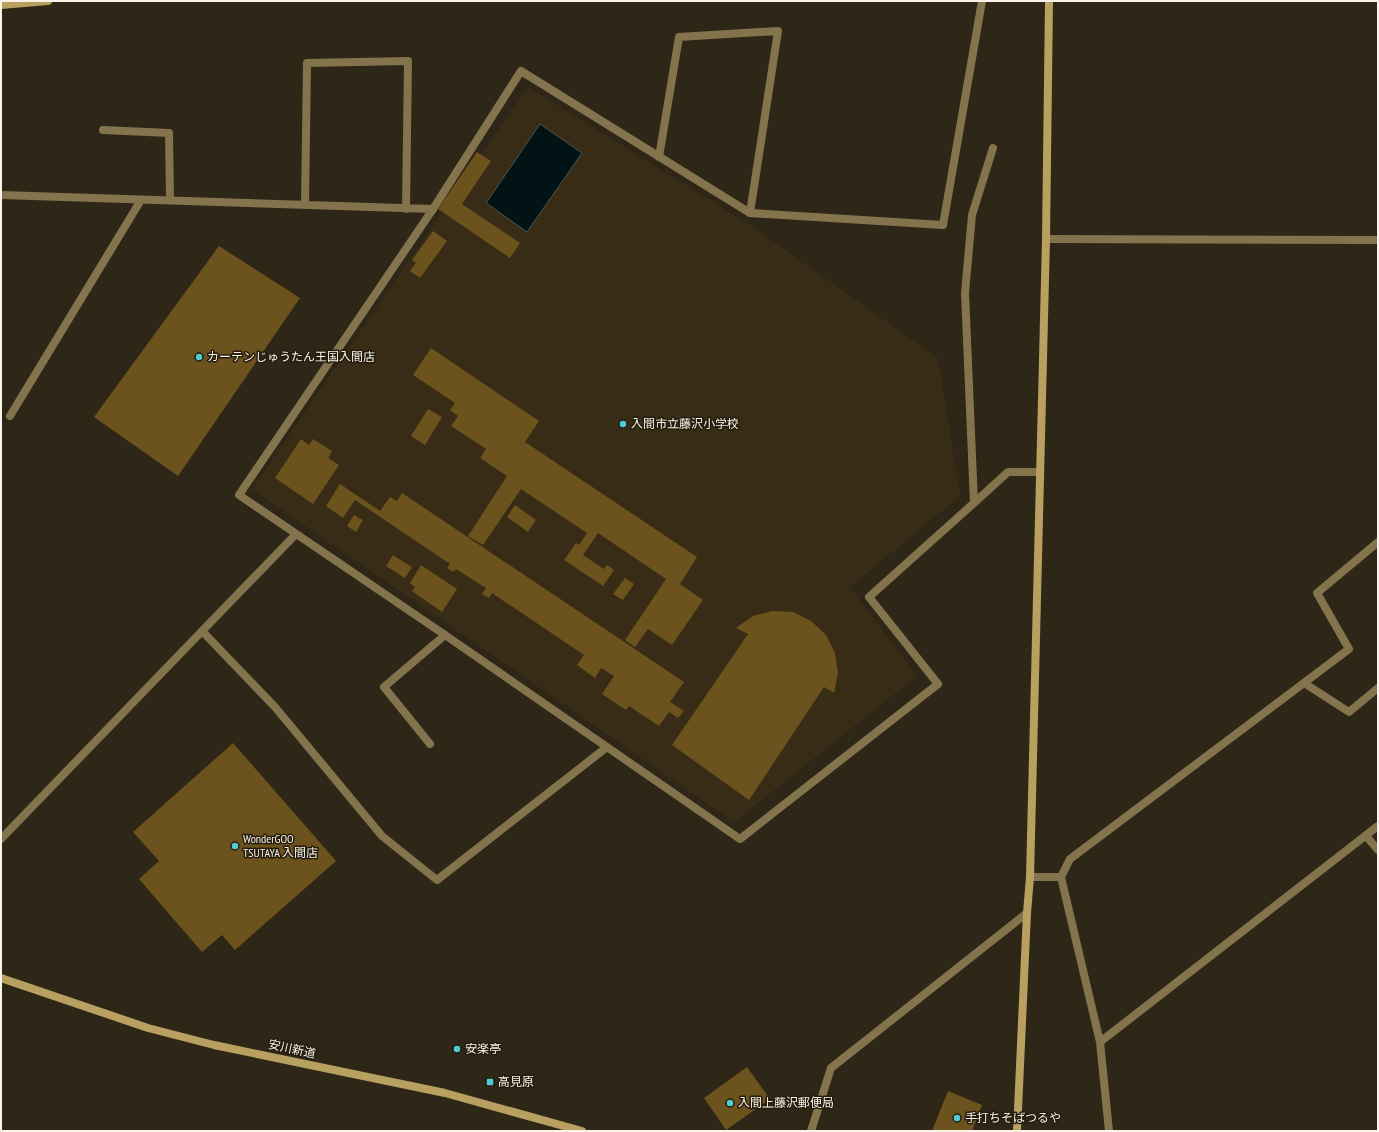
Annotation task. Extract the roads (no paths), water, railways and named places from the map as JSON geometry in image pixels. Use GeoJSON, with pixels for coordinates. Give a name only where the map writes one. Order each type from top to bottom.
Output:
{"type":"FeatureCollection","features":[{"type":"Feature","properties":{"kind":"street"},"geometry":{"type":"LineString","coordinates":[[1,5],[48,1]]}},
{"type":"Feature","properties":{"kind":"street"},"geometry":{"type":"LineString","coordinates":[[982,1],[943,225],[750,213],[521,71],[433,209],[239,495],[740,839],[938,684],[869,597],[1008,472],[1039,472]]}},
{"type":"Feature","properties":{"kind":"street"},"geometry":{"type":"LineString","coordinates":[[1017,1131],[1026,913],[1030,877],[1046,239],[1049,1]]}},
{"type":"Feature","properties":{"kind":"street"},"geometry":{"type":"LineString","coordinates":[[658,157],[679,37],[778,31],[750,213]]}},
{"type":"Feature","properties":{"kind":"street"},"geometry":{"type":"LineString","coordinates":[[305,205],[307,63],[408,61],[406,209]]}},
{"type":"Feature","properties":{"kind":"street"},"geometry":{"type":"LineString","coordinates":[[104,130],[169,133],[170,200]]}},
{"type":"Feature","properties":{"kind":"street"},"geometry":{"type":"LineString","coordinates":[[974,503],[965,293],[972,215],[993,148]]}},
{"type":"Feature","properties":{"kind":"street"},"geometry":{"type":"LineString","coordinates":[[1,195],[433,209]]}},
{"type":"Feature","properties":{"kind":"street"},"geometry":{"type":"LineString","coordinates":[[10,416],[141,200]]}},
{"type":"Feature","properties":{"kind":"street"},"geometry":{"type":"LineString","coordinates":[[1046,239],[1378,240]]}},
{"type":"Feature","properties":{"kind":"street"},"geometry":{"type":"LineString","coordinates":[[1,839],[296,534]]}},
{"type":"Feature","properties":{"kind":"street"},"geometry":{"type":"LineString","coordinates":[[1109,1131],[1100,1042],[1061,877],[1070,859],[1349,649],[1317,593],[1378,542]]}},
{"type":"Feature","properties":{"kind":"street"},"geometry":{"type":"LineString","coordinates":[[202,631],[275,707],[382,836],[437,880],[607,747]]}},
{"type":"Feature","properties":{"kind":"street"},"geometry":{"type":"LineString","coordinates":[[430,744],[384,687],[445,635]]}},
{"type":"Feature","properties":{"kind":"street"},"geometry":{"type":"LineString","coordinates":[[1304,683],[1349,712],[1378,688]]}},
{"type":"Feature","properties":{"kind":"street"},"geometry":{"type":"LineString","coordinates":[[1100,1042],[1378,826]]}},
{"type":"Feature","properties":{"kind":"street"},"geometry":{"type":"LineString","coordinates":[[1366,836],[1378,850]]}},
{"type":"Feature","properties":{"kind":"street"},"geometry":{"type":"LineString","coordinates":[[1030,877],[1061,877]]}},
{"type":"Feature","properties":{"kind":"street"},"geometry":{"type":"LineString","coordinates":[[811,1131],[830,1068],[1026,913]]}},
{"type":"Feature","properties":{"kind":"street","name":"安川新道"},"geometry":{"type":"LineString","coordinates":[[1,978],[148,1028],[214,1045],[445,1093],[582,1131]]}},
{"type":"Feature","properties":{"kind":"place","name":"カーテンじゅうたん王国入間店"},"geometry":{"type":"Point","coordinates":[199,357]}},
{"type":"Feature","properties":{"kind":"place","name":"入間市立藤沢小学校"},"geometry":{"type":"Point","coordinates":[623,424]}},
{"type":"Feature","properties":{"kind":"place","name":"WonderGOO TSUTAYA 入間店"},"geometry":{"type":"Point","coordinates":[235,846]}},
{"type":"Feature","properties":{"kind":"place","name":"安楽亭"},"geometry":{"type":"Point","coordinates":[457,1049]}},
{"type":"Feature","properties":{"kind":"place","name":"高見原"},"geometry":{"type":"Point","coordinates":[490,1082]}},
{"type":"Feature","properties":{"kind":"place","name":"入間上藤沢郵便局"},"geometry":{"type":"Point","coordinates":[730,1103]}},
{"type":"Feature","properties":{"kind":"place","name":"手打ちそばつるや"},"geometry":{"type":"Point","coordinates":[957,1118]}}]}
